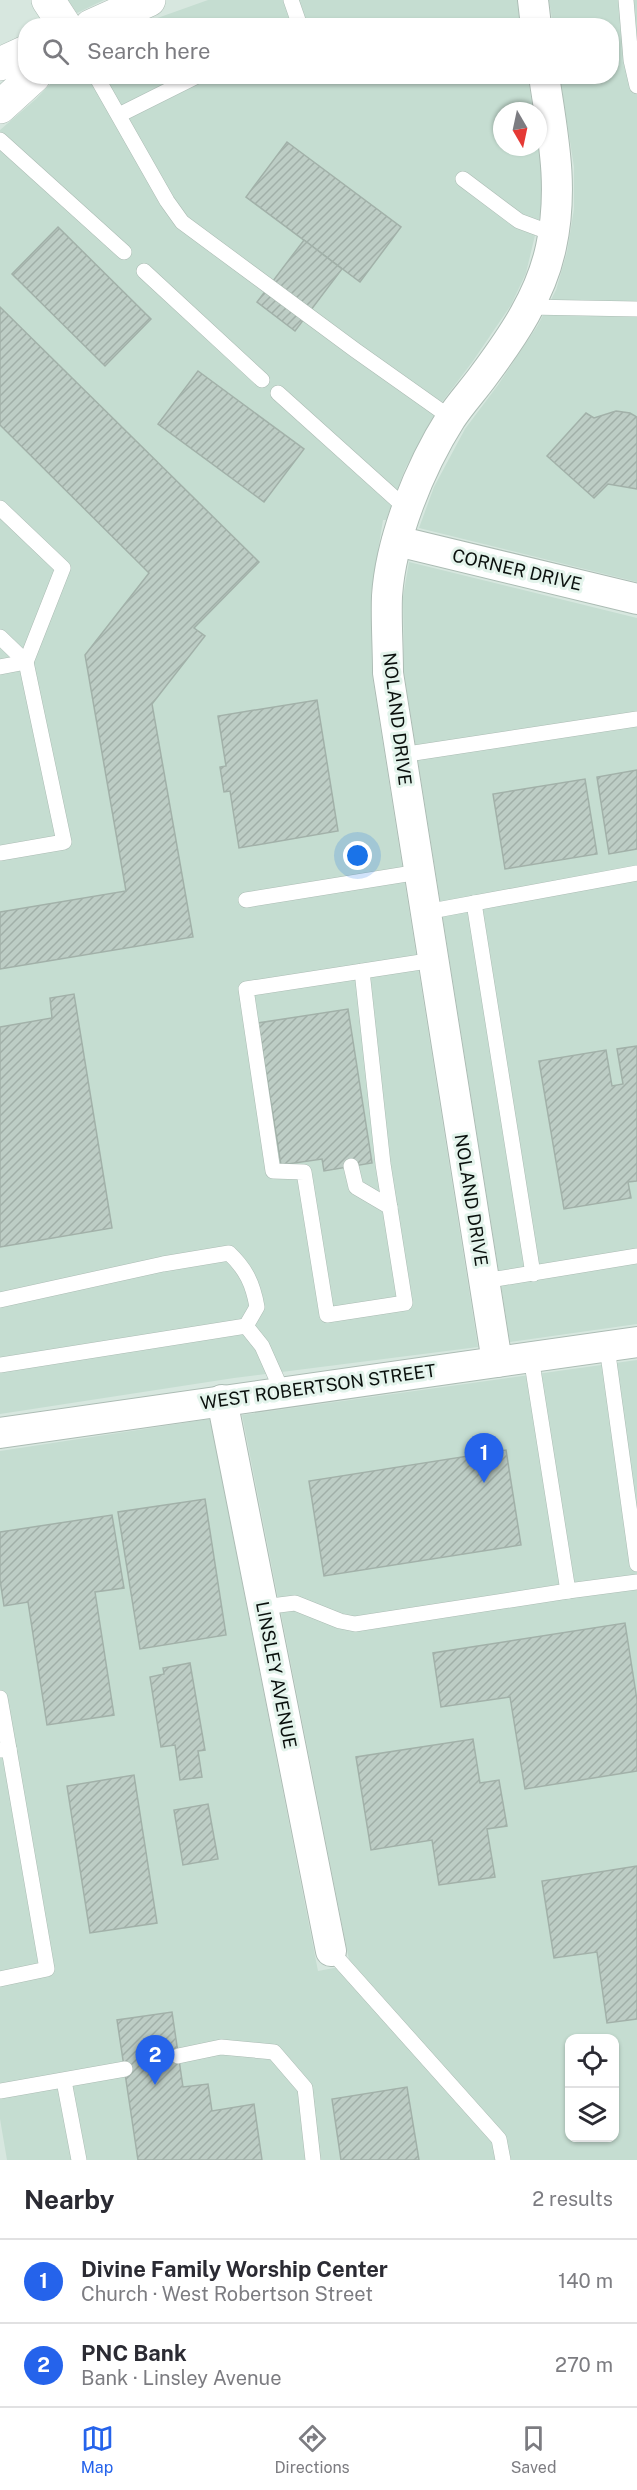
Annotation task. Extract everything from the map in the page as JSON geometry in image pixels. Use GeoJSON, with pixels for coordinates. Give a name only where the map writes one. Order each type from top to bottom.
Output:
{"type":"FeatureCollection","features":[{"type":"Feature","properties":{"kind":"street"},"geometry":{"type":"LineString","coordinates":[[48,0],[60,18]]}},
{"type":"Feature","properties":{"kind":"street"},"geometry":{"type":"LineString","coordinates":[[109,18],[149,0]]}},
{"type":"Feature","properties":{"kind":"street"},"geometry":{"type":"LineString","coordinates":[[533,0],[536,18]]}},
{"type":"Feature","properties":{"kind":"street"},"geometry":{"type":"LineString","coordinates":[[0,64],[18,56]]}},
{"type":"Feature","properties":{"kind":"street"},"geometry":{"type":"LineString","coordinates":[[0,107],[25,84]]}},
{"type":"Feature","properties":{"kind":"street","name":"NOLAND DRIVE"},"geometry":{"type":"LineString","coordinates":[[497,1362],[388,673],[387,595],[397,541],[419,479],[451,418],[486,373],[542,281],[558,208],[558,169],[545,84]]}},
{"type":"Feature","properties":{"kind":"street","name":"CORNER DRIVE"},"geometry":{"type":"LineString","coordinates":[[397,541],[637,599]]}},
{"type":"Feature","properties":{"kind":"street","name":"WEST ROBERTSON STREET"},"geometry":{"type":"LineString","coordinates":[[0,1433],[637,1342]]}},
{"type":"Feature","properties":{"kind":"street","name":"LINSLEY AVENUE"},"geometry":{"type":"LineString","coordinates":[[222,1400],[331,1951]]}},
{"type":"Feature","properties":{"kind":"lane"},"geometry":{"type":"LineString","coordinates":[[291,0],[297,18]]}},
{"type":"Feature","properties":{"kind":"lane"},"geometry":{"type":"LineString","coordinates":[[626,0],[631,60],[637,86]]}},
{"type":"Feature","properties":{"kind":"lane"},"geometry":{"type":"LineString","coordinates":[[101,84],[167,201],[182,222],[298,309],[451,418]]}},
{"type":"Feature","properties":{"kind":"lane"},"geometry":{"type":"LineString","coordinates":[[119,115],[181,84]]}},
{"type":"Feature","properties":{"kind":"lane"},"geometry":{"type":"LineString","coordinates":[[0,140],[124,252]]}},
{"type":"Feature","properties":{"kind":"lane"},"geometry":{"type":"LineString","coordinates":[[463,178],[519,221],[554,234]]}},
{"type":"Feature","properties":{"kind":"lane"},"geometry":{"type":"LineString","coordinates":[[144,271],[262,380]]}},
{"type":"Feature","properties":{"kind":"lane"},"geometry":{"type":"LineString","coordinates":[[528,307],[637,309]]}},
{"type":"Feature","properties":{"kind":"lane"},"geometry":{"type":"LineString","coordinates":[[278,393],[408,510]]}},
{"type":"Feature","properties":{"kind":"lane"},"geometry":{"type":"LineString","coordinates":[[0,508],[63,568],[26,662],[64,842],[0,853]]}},
{"type":"Feature","properties":{"kind":"lane"},"geometry":{"type":"LineString","coordinates":[[0,637],[26,662]]}},
{"type":"Feature","properties":{"kind":"lane"},"geometry":{"type":"LineString","coordinates":[[0,667],[26,662]]}},
{"type":"Feature","properties":{"kind":"lane"},"geometry":{"type":"LineString","coordinates":[[401,756],[637,719]]}},
{"type":"Feature","properties":{"kind":"lane"},"geometry":{"type":"LineString","coordinates":[[246,900],[419,872]]}},
{"type":"Feature","properties":{"kind":"lane"},"geometry":{"type":"LineString","coordinates":[[426,912],[637,873]]}},
{"type":"Feature","properties":{"kind":"lane"},"geometry":{"type":"LineString","coordinates":[[474,903],[532,1274]]}},
{"type":"Feature","properties":{"kind":"lane"},"geometry":{"type":"LineString","coordinates":[[362,971],[379,1126],[405,1303],[327,1314],[304,1172],[273,1172],[246,989],[362,971],[434,960]]}},
{"type":"Feature","properties":{"kind":"lane"},"geometry":{"type":"LineString","coordinates":[[369,1138],[379,1126]]}},
{"type":"Feature","properties":{"kind":"lane"},"geometry":{"type":"LineString","coordinates":[[351,1166],[356,1187],[390,1207]]}},
{"type":"Feature","properties":{"kind":"lane"},"geometry":{"type":"LineString","coordinates":[[0,1300],[163,1264],[229,1253],[244,1267],[254,1286],[257,1307],[246,1326]]}},
{"type":"Feature","properties":{"kind":"lane"},"geometry":{"type":"LineString","coordinates":[[484,1281],[637,1256]]}},
{"type":"Feature","properties":{"kind":"lane"},"geometry":{"type":"LineString","coordinates":[[0,1365],[246,1326]]}},
{"type":"Feature","properties":{"kind":"lane"},"geometry":{"type":"LineString","coordinates":[[246,1326],[262,1346],[282,1391]]}},
{"type":"Feature","properties":{"kind":"lane"},"geometry":{"type":"LineString","coordinates":[[607,1347],[637,1564]]}},
{"type":"Feature","properties":{"kind":"lane"},"geometry":{"type":"LineString","coordinates":[[531,1358],[568,1592]]}},
{"type":"Feature","properties":{"kind":"lane"},"geometry":{"type":"LineString","coordinates":[[263,1607],[294,1603],[340,1621],[355,1624],[637,1582]]}},
{"type":"Feature","properties":{"kind":"lane"},"geometry":{"type":"LineString","coordinates":[[0,1698],[4,1750],[47,1969],[0,1979]]}},
{"type":"Feature","properties":{"kind":"lane"},"geometry":{"type":"LineString","coordinates":[[331,1951],[499,2139],[503,2160]]}},
{"type":"Feature","properties":{"kind":"lane"},"geometry":{"type":"LineString","coordinates":[[178,2056],[221,2047],[274,2052],[305,2088],[313,2160]]}},
{"type":"Feature","properties":{"kind":"lane"},"geometry":{"type":"LineString","coordinates":[[0,2091],[125,2069]]}},
{"type":"Feature","properties":{"kind":"lane"},"geometry":{"type":"LineString","coordinates":[[64,2081],[79,2160]]}},
{"type":"Feature","properties":{"kind":"shaded area"},"geometry":{"type":"Polygon","coordinates":[[[68,0],[104,0],[77,13],[68,0]]]}},
{"type":"Feature","properties":{"kind":"shaded area"},"geometry":{"type":"Polygon","coordinates":[[[208,0],[517,0],[519,18],[157,18],[208,0]]]}},
{"type":"Feature","properties":{"kind":"shaded area"},"geometry":{"type":"Polygon","coordinates":[[[549,0],[637,0],[637,582],[419,528],[434,487],[465,429],[538,325],[556,290],[567,252],[574,209],[574,167],[561,84],[619,84],[619,18],[552,18],[549,0]]]}},
{"type":"Feature","properties":{"kind":"shaded area"},"geometry":{"type":"Polygon","coordinates":[[[50,84],[529,84],[532,102],[493,102],[493,156],[540,156],[542,206],[526,273],[511,305],[439,406],[405,469],[386,520],[383,520],[371,594],[372,675],[478,1347],[234,1378],[0,1414],[0,130],[50,84]]]}},
{"type":"Feature","properties":{"kind":"shaded area"},"geometry":{"type":"Polygon","coordinates":[[[409,562],[637,618],[637,1324],[510,1342],[404,672],[403,597],[409,562]]]}},
{"type":"Feature","properties":{"kind":"shaded area"},"geometry":{"type":"Polygon","coordinates":[[[637,1360],[637,2160],[7,2160],[0,2119],[0,1451],[210,1419],[318,1971],[350,1965],[242,1415],[637,1360]]]}},
{"type":"Feature","properties":{"kind":"building"},"geometry":{"type":"Polygon","coordinates":[[[287,142],[401,227],[360,282],[246,197],[287,142]]]}},
{"type":"Feature","properties":{"kind":"building"},"geometry":{"type":"Polygon","coordinates":[[[58,227],[151,319],[105,366],[12,274],[58,227]]]}},
{"type":"Feature","properties":{"kind":"building"},"geometry":{"type":"Polygon","coordinates":[[[304,240],[342,269],[295,331],[257,302],[304,240]]]}},
{"type":"Feature","properties":{"kind":"building"},"geometry":{"type":"Polygon","coordinates":[[[0,307],[259,562],[194,628],[205,636],[152,704],[193,937],[0,969],[0,912],[126,891],[85,655],[149,573],[0,425],[0,307]]]}},
{"type":"Feature","properties":{"kind":"building"},"geometry":{"type":"Polygon","coordinates":[[[198,371],[304,449],[264,502],[158,424],[198,371]]]}},
{"type":"Feature","properties":{"kind":"building"},"geometry":{"type":"Polygon","coordinates":[[[616,411],[630,413],[637,417],[637,489],[608,484],[594,498],[547,456],[586,413],[594,418],[616,411]]]}},
{"type":"Feature","properties":{"kind":"building"},"geometry":{"type":"Polygon","coordinates":[[[317,700],[338,831],[239,848],[230,791],[224,792],[220,767],[226,766],[218,716],[317,700]]]}},
{"type":"Feature","properties":{"kind":"building"},"geometry":{"type":"Polygon","coordinates":[[[637,770],[637,849],[609,854],[597,777],[637,770]]]}},
{"type":"Feature","properties":{"kind":"building"},"geometry":{"type":"Polygon","coordinates":[[[585,779],[597,854],[505,869],[493,794],[585,779]]]}},
{"type":"Feature","properties":{"kind":"building"},"geometry":{"type":"Polygon","coordinates":[[[74,994],[112,1228],[0,1247],[0,1027],[52,1018],[50,998],[74,994]]]}},
{"type":"Feature","properties":{"kind":"building"},"geometry":{"type":"Polygon","coordinates":[[[348,1009],[372,1163],[324,1171],[322,1159],[281,1165],[258,1023],[348,1009]]]}},
{"type":"Feature","properties":{"kind":"building"},"geometry":{"type":"Polygon","coordinates":[[[637,1046],[637,1181],[628,1182],[631,1198],[564,1209],[539,1061],[606,1050],[612,1086],[623,1084],[617,1049],[637,1046]]]}},
{"type":"Feature","properties":{"kind":"building"},"geometry":{"type":"Polygon","coordinates":[[[506,1450],[521,1545],[324,1576],[309,1481],[506,1450]]]}},
{"type":"Feature","properties":{"kind":"building"},"geometry":{"type":"Polygon","coordinates":[[[205,1499],[226,1635],[140,1649],[118,1512],[205,1499]]]}},
{"type":"Feature","properties":{"kind":"building"},"geometry":{"type":"Polygon","coordinates":[[[112,1515],[124,1588],[95,1592],[114,1715],[47,1725],[28,1602],[4,1606],[0,1580],[0,1532],[112,1515]]]}},
{"type":"Feature","properties":{"kind":"building"},"geometry":{"type":"Polygon","coordinates":[[[625,1623],[637,1700],[637,1771],[525,1789],[510,1697],[441,1707],[433,1653],[625,1623]]]}},
{"type":"Feature","properties":{"kind":"building"},"geometry":{"type":"Polygon","coordinates":[[[190,1663],[205,1750],[198,1751],[202,1777],[180,1780],[175,1745],[161,1747],[150,1677],[164,1674],[163,1668],[190,1663]]]}},
{"type":"Feature","properties":{"kind":"building"},"geometry":{"type":"Polygon","coordinates":[[[473,1739],[480,1783],[499,1780],[507,1826],[487,1829],[495,1877],[439,1885],[432,1840],[371,1850],[356,1757],[473,1739]]]}},
{"type":"Feature","properties":{"kind":"building"},"geometry":{"type":"Polygon","coordinates":[[[134,1775],[157,1923],[90,1933],[67,1786],[134,1775]]]}},
{"type":"Feature","properties":{"kind":"building"},"geometry":{"type":"Polygon","coordinates":[[[208,1804],[218,1859],[183,1865],[174,1810],[208,1804]]]}},
{"type":"Feature","properties":{"kind":"building"},"geometry":{"type":"Polygon","coordinates":[[[637,1866],[637,2019],[607,2023],[597,1952],[554,1958],[542,1881],[637,1866]]]}},
{"type":"Feature","properties":{"kind":"building"},"geometry":{"type":"Polygon","coordinates":[[[172,2012],[183,2087],[208,2084],[212,2111],[254,2104],[262,2160],[138,2160],[117,2020],[172,2012]]]}},
{"type":"Feature","properties":{"kind":"building"},"geometry":{"type":"Polygon","coordinates":[[[407,2087],[419,2160],[341,2160],[332,2099],[407,2087]]]}},
{"type":"Feature","properties":{"kind":"place","name":"Divine Family Worship Center"},"geometry":{"type":"Point","coordinates":[484,1483]}},
{"type":"Feature","properties":{"kind":"place","name":"PNC Bank"},"geometry":{"type":"Point","coordinates":[155,2085]}}]}
